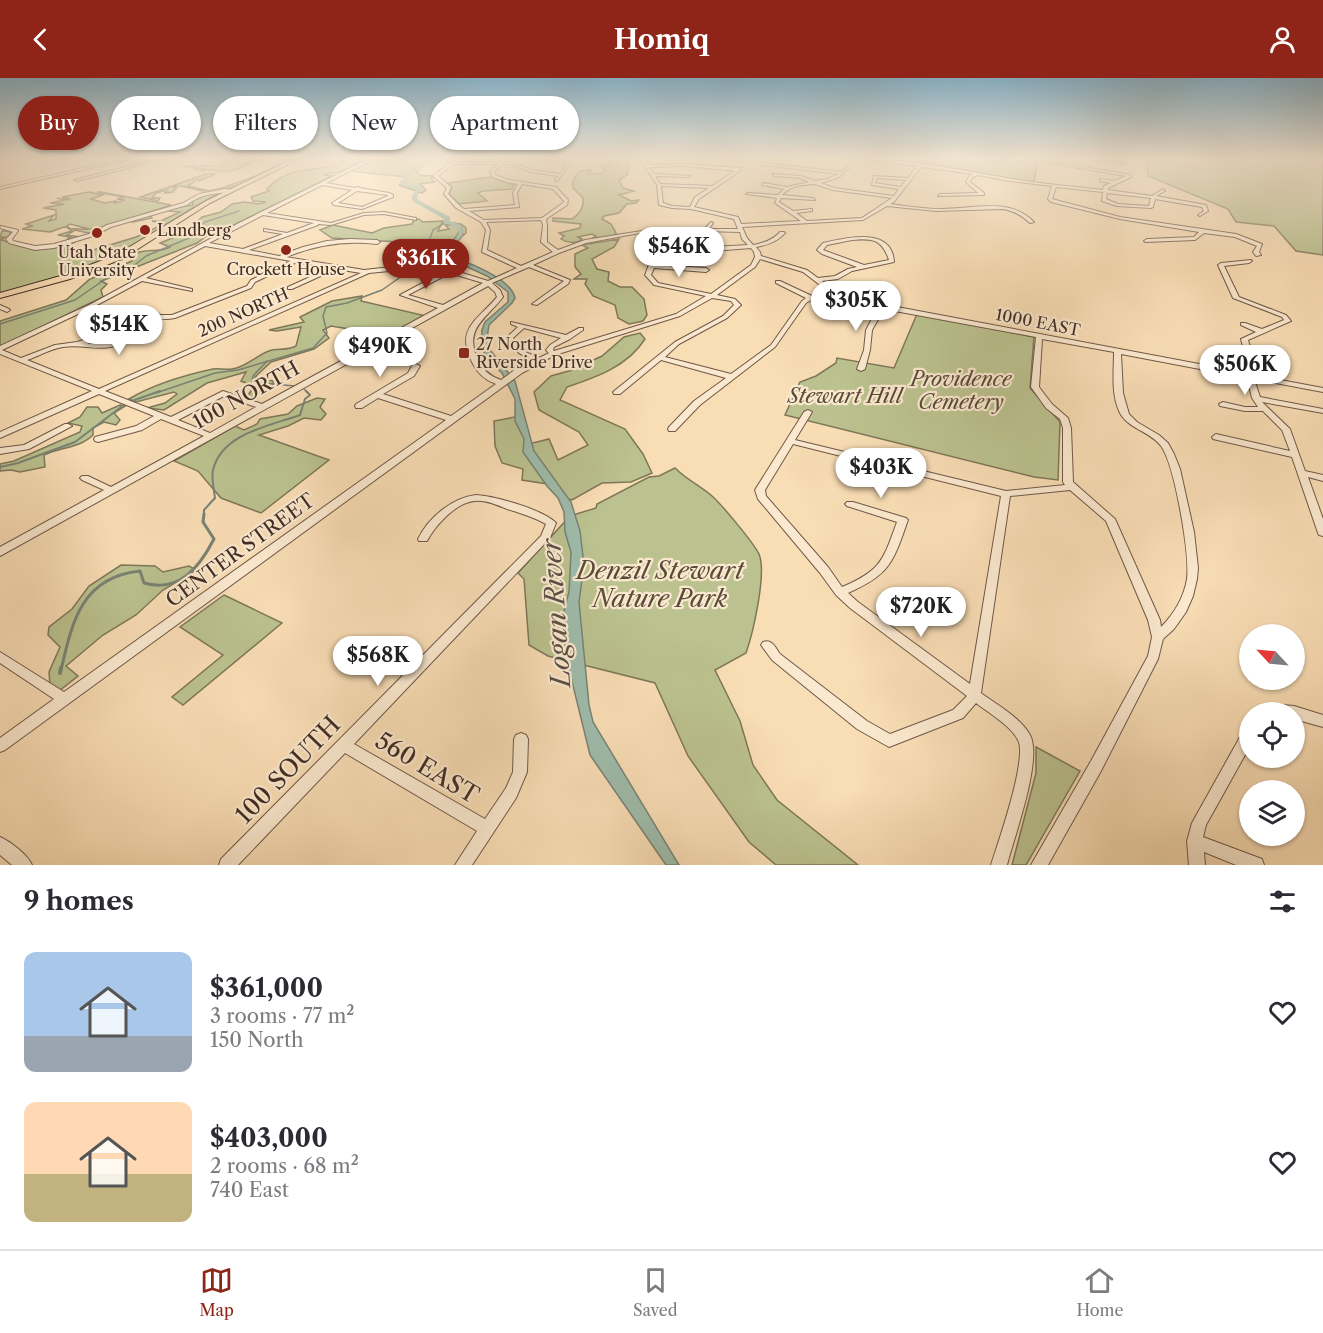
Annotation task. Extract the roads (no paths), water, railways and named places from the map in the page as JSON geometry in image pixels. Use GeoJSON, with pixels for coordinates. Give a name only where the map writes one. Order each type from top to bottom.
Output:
{"type":"FeatureCollection","features":[{"type":"Feature","properties":{"kind":"main road"},"geometry":{"type":"LineString","coordinates":[[0,296],[67,277],[119,257],[220,196]]}},
{"type":"Feature","properties":{"kind":"street"},"geometry":{"type":"LineString","coordinates":[[1,227],[16,231],[9,239],[11,242],[35,248],[50,247],[91,235],[109,226],[185,204],[198,196]]}},
{"type":"Feature","properties":{"kind":"street"},"geometry":{"type":"LineString","coordinates":[[0,351],[298,196]]}},
{"type":"Feature","properties":{"kind":"street"},"geometry":{"type":"LineString","coordinates":[[346,196],[334,204],[363,211],[390,212],[414,219]]}},
{"type":"Feature","properties":{"kind":"street"},"geometry":{"type":"LineString","coordinates":[[264,214],[336,224],[390,196]]}},
{"type":"Feature","properties":{"kind":"street"},"geometry":{"type":"LineString","coordinates":[[447,196],[464,210],[483,221],[488,230],[483,251],[522,268]]}},
{"type":"Feature","properties":{"kind":"street"},"geometry":{"type":"LineString","coordinates":[[464,210],[517,206],[515,196]]}},
{"type":"Feature","properties":{"kind":"street"},"geometry":{"type":"LineString","coordinates":[[483,221],[543,219],[565,204],[566,201],[561,196]]}},
{"type":"Feature","properties":{"kind":"street"},"geometry":{"type":"LineString","coordinates":[[660,196],[661,204],[736,218],[750,246],[758,252],[758,257]]}},
{"type":"Feature","properties":{"kind":"street"},"geometry":{"type":"LineString","coordinates":[[691,208],[700,196]]}},
{"type":"Feature","properties":{"kind":"street"},"geometry":{"type":"LineString","coordinates":[[761,196],[813,199]]}},
{"type":"Feature","properties":{"kind":"street"},"geometry":{"type":"LineString","coordinates":[[885,196],[895,197]]}},
{"type":"Feature","properties":{"kind":"street"},"geometry":{"type":"LineString","coordinates":[[952,196],[958,200]]}},
{"type":"Feature","properties":{"kind":"street"},"geometry":{"type":"LineString","coordinates":[[1051,196],[1050,199],[1058,202],[1120,218],[1236,236],[1256,242],[1260,248],[1256,252],[1258,255]]}},
{"type":"Feature","properties":{"kind":"street"},"geometry":{"type":"LineString","coordinates":[[1105,196],[1105,201],[1128,206],[1153,206],[1153,197]]}},
{"type":"Feature","properties":{"kind":"street"},"geometry":{"type":"LineString","coordinates":[[1143,196],[1204,206],[1206,211],[1200,215]]}},
{"type":"Feature","properties":{"kind":"street"},"geometry":{"type":"LineString","coordinates":[[711,223],[705,230],[863,219],[887,205],[895,197]]}},
{"type":"Feature","properties":{"kind":"street"},"geometry":{"type":"LineString","coordinates":[[778,198],[777,202],[806,222]]}},
{"type":"Feature","properties":{"kind":"street"},"geometry":{"type":"LineString","coordinates":[[965,204],[972,207]]}},
{"type":"Feature","properties":{"kind":"street"},"geometry":{"type":"LineString","coordinates":[[887,205],[928,210],[972,207],[1020,212],[1026,214],[1032,222]]}},
{"type":"Feature","properties":{"kind":"street"},"geometry":{"type":"LineString","coordinates":[[722,214],[730,209]]}},
{"type":"Feature","properties":{"kind":"street"},"geometry":{"type":"LineString","coordinates":[[793,212],[810,210]]}},
{"type":"Feature","properties":{"kind":"street"},"geometry":{"type":"LineString","coordinates":[[761,218],[766,224]]}},
{"type":"Feature","properties":{"kind":"street"},"geometry":{"type":"LineString","coordinates":[[543,219],[546,225],[544,242],[557,252]]}},
{"type":"Feature","properties":{"kind":"street"},"geometry":{"type":"LineString","coordinates":[[243,250],[318,223]]}},
{"type":"Feature","properties":{"kind":"street"},"geometry":{"type":"LineString","coordinates":[[266,230],[288,234]]}},
{"type":"Feature","properties":{"kind":"street","name":"100 NORTH"},"geometry":{"type":"LineString","coordinates":[[0,552],[494,280],[585,242],[648,231]]}},
{"type":"Feature","properties":{"kind":"street"},"geometry":{"type":"LineString","coordinates":[[1146,241],[1195,238],[1203,231]]}},
{"type":"Feature","properties":{"kind":"street"},"geometry":{"type":"LineString","coordinates":[[713,249],[774,242],[782,233]]}},
{"type":"Feature","properties":{"kind":"street"},"geometry":{"type":"LineString","coordinates":[[280,257],[323,242],[352,239],[377,243]]}},
{"type":"Feature","properties":{"kind":"street"},"geometry":{"type":"LineString","coordinates":[[819,280],[836,278],[850,270],[887,264],[892,261],[881,242],[873,239],[825,244],[820,250],[824,253],[863,267]]}},
{"type":"Feature","properties":{"kind":"street"},"geometry":{"type":"LineString","coordinates":[[204,244],[366,273],[419,266],[494,280],[500,297],[473,327],[468,342],[469,350],[484,375],[501,383]]}},
{"type":"Feature","properties":{"kind":"street"},"geometry":{"type":"LineString","coordinates":[[617,392],[662,358],[677,343],[725,318],[738,305],[733,300],[656,284],[648,275],[656,254],[664,249]]}},
{"type":"Feature","properties":{"kind":"street","name":"1000 EAST"},"geometry":{"type":"LineString","coordinates":[[758,257],[805,270],[834,293],[852,300],[1323,390]]}},
{"type":"Feature","properties":{"kind":"street","name":"CENTER STREET"},"geometry":{"type":"LineString","coordinates":[[0,746],[501,383],[538,360],[553,354],[678,315],[712,296],[753,266],[758,257]]}},
{"type":"Feature","properties":{"kind":"street"},"geometry":{"type":"LineString","coordinates":[[151,311],[155,316],[163,318],[173,316],[249,287],[253,281],[297,260]]}},
{"type":"Feature","properties":{"kind":"street"},"geometry":{"type":"LineString","coordinates":[[1249,261],[1221,265],[1236,297],[1287,319],[1286,323],[1243,341],[1250,359],[1261,367],[1251,371],[1250,377],[1256,398],[1284,425],[1321,521],[1323,533]]}},
{"type":"Feature","properties":{"kind":"street"},"geometry":{"type":"LineString","coordinates":[[529,265],[567,280],[535,303]]}},
{"type":"Feature","properties":{"kind":"street"},"geometry":{"type":"LineString","coordinates":[[651,266],[706,270]]}},
{"type":"Feature","properties":{"kind":"street"},"geometry":{"type":"LineString","coordinates":[[290,288],[336,267]]}},
{"type":"Feature","properties":{"kind":"street"},"geometry":{"type":"LineString","coordinates":[[442,307],[403,295],[450,270]]}},
{"type":"Feature","properties":{"kind":"street","name":"200 NORTH"},"geometry":{"type":"LineString","coordinates":[[0,435],[366,273]]}},
{"type":"Feature","properties":{"kind":"street"},"geometry":{"type":"LineString","coordinates":[[141,279],[190,290]]}},
{"type":"Feature","properties":{"kind":"street"},"geometry":{"type":"LineString","coordinates":[[778,282],[811,298]]}},
{"type":"Feature","properties":{"kind":"street"},"geometry":{"type":"LineString","coordinates":[[672,429],[697,403],[773,346],[804,302],[811,298],[834,293]]}},
{"type":"Feature","properties":{"kind":"street"},"geometry":{"type":"LineString","coordinates":[[861,369],[867,350],[869,330],[882,306]]}},
{"type":"Feature","properties":{"kind":"street"},"geometry":{"type":"LineString","coordinates":[[513,323],[568,338]]}},
{"type":"Feature","properties":{"kind":"street"},"geometry":{"type":"LineString","coordinates":[[1243,324],[1263,332]]}},
{"type":"Feature","properties":{"kind":"street"},"geometry":{"type":"LineString","coordinates":[[524,326],[509,338],[522,352],[538,360]]}},
{"type":"Feature","properties":{"kind":"street"},"geometry":{"type":"LineString","coordinates":[[553,354],[549,350],[552,346],[581,329]]}},
{"type":"Feature","properties":{"kind":"street"},"geometry":{"type":"LineString","coordinates":[[22,360],[63,345],[79,344],[104,348],[124,339],[105,334],[79,344]]}},
{"type":"Feature","properties":{"kind":"street"},"geometry":{"type":"LineString","coordinates":[[1039,336],[1035,387],[1049,406],[1064,418],[1067,428],[1068,482],[1072,488],[1110,519],[1154,620],[1158,637],[1154,656],[1096,766],[1039,865]]}},
{"type":"Feature","properties":{"kind":"street"},"geometry":{"type":"LineString","coordinates":[[0,351],[211,436]]}},
{"type":"Feature","properties":{"kind":"street"},"geometry":{"type":"LineString","coordinates":[[1117,351],[1121,405],[1125,415],[1157,436],[1167,447],[1178,477],[1191,551],[1193,577],[1184,603],[1172,626],[1158,637]]}},
{"type":"Feature","properties":{"kind":"street"},"geometry":{"type":"LineString","coordinates":[[662,358],[732,377]]}},
{"type":"Feature","properties":{"kind":"street"},"geometry":{"type":"LineString","coordinates":[[359,406],[411,374],[416,366]]}},
{"type":"Feature","properties":{"kind":"street"},"geometry":{"type":"LineString","coordinates":[[171,420],[223,393],[263,407]]}},
{"type":"Feature","properties":{"kind":"street"},"geometry":{"type":"LineString","coordinates":[[377,395],[451,419]]}},
{"type":"Feature","properties":{"kind":"street"},"geometry":{"type":"LineString","coordinates":[[1256,398],[1323,411]]}},
{"type":"Feature","properties":{"kind":"street"},"geometry":{"type":"LineString","coordinates":[[1223,404],[1245,409],[1265,409]]}},
{"type":"Feature","properties":{"kind":"street"},"geometry":{"type":"LineString","coordinates":[[808,412],[760,490],[761,497],[840,592],[854,605],[1018,729],[1027,742],[1027,762],[999,865]]}},
{"type":"Feature","properties":{"kind":"street"},"geometry":{"type":"LineString","coordinates":[[98,438],[139,428],[161,417]]}},
{"type":"Feature","properties":{"kind":"street"},"geometry":{"type":"LineString","coordinates":[[0,452],[26,447],[68,426]]}},
{"type":"Feature","properties":{"kind":"street"},"geometry":{"type":"LineString","coordinates":[[1216,437],[1296,455]]}},
{"type":"Feature","properties":{"kind":"street"},"geometry":{"type":"LineString","coordinates":[[791,441],[1006,494],[1072,488]]}},
{"type":"Feature","properties":{"kind":"street"},"geometry":{"type":"LineString","coordinates":[[1302,473],[1323,478]]}},
{"type":"Feature","properties":{"kind":"street"},"geometry":{"type":"LineString","coordinates":[[85,478],[111,490]]}},
{"type":"Feature","properties":{"kind":"street"},"geometry":{"type":"LineString","coordinates":[[767,645],[776,657],[862,725],[889,741],[958,714],[974,696],[1006,494]]}},
{"type":"Feature","properties":{"kind":"street","name":"100 SOUTH"},"geometry":{"type":"LineString","coordinates":[[227,865],[545,538],[551,523],[541,516],[483,497],[470,497],[458,501],[429,526],[423,539]]}},
{"type":"Feature","properties":{"kind":"street"},"geometry":{"type":"LineString","coordinates":[[840,592],[874,577],[885,566],[903,520],[850,504]]}},
{"type":"Feature","properties":{"kind":"street"},"geometry":{"type":"LineString","coordinates":[[0,657],[64,699]]}},
{"type":"Feature","properties":{"kind":"street"},"geometry":{"type":"LineString","coordinates":[[1305,716],[1323,721]]}},
{"type":"Feature","properties":{"kind":"street"},"geometry":{"type":"LineString","coordinates":[[463,865],[511,793],[520,772],[521,739]]}},
{"type":"Feature","properties":{"kind":"street","name":"560 EAST"},"geometry":{"type":"LineString","coordinates":[[344,745],[487,829]]}},
{"type":"Feature","properties":{"kind":"street"},"geometry":{"type":"LineString","coordinates":[[1197,865],[1195,841],[1199,823],[1239,752]]}},
{"type":"Feature","properties":{"kind":"street"},"geometry":{"type":"LineString","coordinates":[[1195,841],[1256,865]]}},
{"type":"Feature","properties":{"kind":"street"},"geometry":{"type":"LineString","coordinates":[[0,845],[24,865]]}},
{"type":"Feature","properties":{"kind":"waterway","name":"Logan River"},"geometry":{"type":"LineString","coordinates":[[415,196],[416,201],[448,218],[446,222],[459,226],[461,232]]}},
{"type":"Feature","properties":{"kind":"waterway"},"geometry":{"type":"LineString","coordinates":[[0,324],[75,300],[104,280],[132,267],[146,256],[189,238],[205,222],[239,211]]}},
{"type":"Feature","properties":{"kind":"waterway"},"geometry":{"type":"LineString","coordinates":[[427,264],[432,253],[427,247],[433,230],[446,222]]}},
{"type":"Feature","properties":{"kind":"waterway"},"geometry":{"type":"LineString","coordinates":[[266,362],[313,348],[327,333],[323,316],[326,307],[347,303],[382,290],[402,276],[425,267]]}},
{"type":"Feature","properties":{"kind":"waterway"},"geometry":{"type":"LineString","coordinates":[[156,393],[215,373],[238,370],[266,362]]}},
{"type":"Feature","properties":{"kind":"waterway"},"geometry":{"type":"LineString","coordinates":[[266,362],[253,376],[252,382],[295,386]]}},
{"type":"Feature","properties":{"kind":"waterway"},"geometry":{"type":"LineString","coordinates":[[204,514],[204,510],[215,498],[213,470],[218,457],[226,447],[262,427],[300,415],[305,399],[310,395],[304,389]]}},
{"type":"Feature","properties":{"kind":"waterway"},"geometry":{"type":"LineString","coordinates":[[132,401],[160,391]]}},
{"type":"Feature","properties":{"kind":"waterway"},"geometry":{"type":"LineString","coordinates":[[0,467],[18,463],[75,442],[121,407]]}},
{"type":"Feature","properties":{"kind":"waterway"},"geometry":{"type":"LineString","coordinates":[[61,670],[75,620],[82,605],[104,582],[120,575],[140,571],[144,583],[168,584],[186,576],[202,560],[214,539],[203,522],[204,514]]}},
{"type":"Feature","properties":{"kind":"waterway"},"geometry":{"type":"LineString","coordinates":[[60,673],[61,668]]}},
{"type":"Feature","properties":{"kind":"place","name":"Lundberg"},"geometry":{"type":"Point","coordinates":[145,230]}},
{"type":"Feature","properties":{"kind":"place","name":"Utah State University"},"geometry":{"type":"Point","coordinates":[97,233]}},
{"type":"Feature","properties":{"kind":"place","name":"Crockett House"},"geometry":{"type":"Point","coordinates":[286,250]}},
{"type":"Feature","properties":{"kind":"place","name":"27 North Riverside Drive"},"geometry":{"type":"Point","coordinates":[464,353]}},
{"type":"Feature","properties":{"kind":"park label","name":"Providence Cemetery"},"geometry":{"type":"Point","coordinates":[961,390]}},
{"type":"Feature","properties":{"kind":"park label","name":"Stewart Hill"},"geometry":{"type":"Point","coordinates":[845,396]}},
{"type":"Feature","properties":{"kind":"park label","name":"Denzil Stewart Nature Park"},"geometry":{"type":"Point","coordinates":[660,585]}}]}
